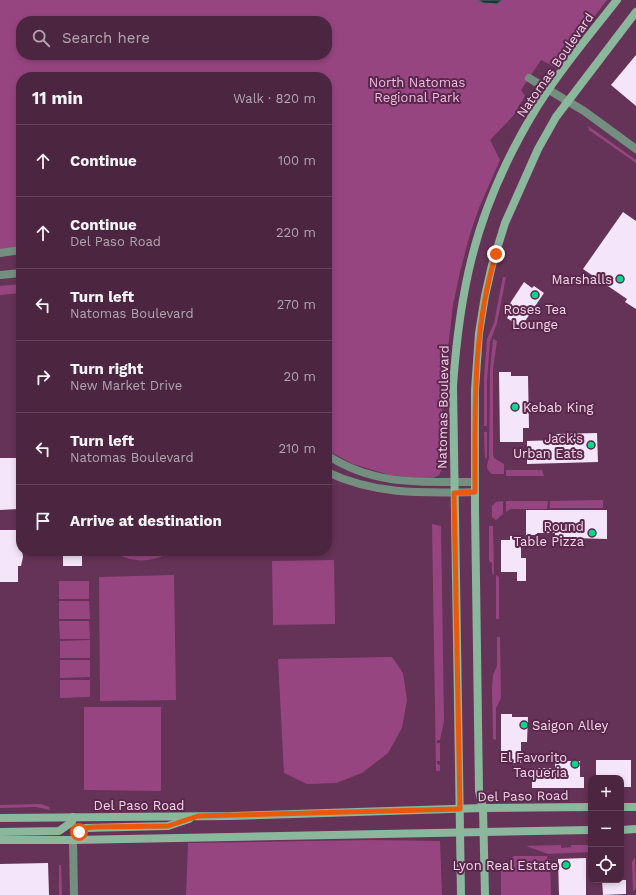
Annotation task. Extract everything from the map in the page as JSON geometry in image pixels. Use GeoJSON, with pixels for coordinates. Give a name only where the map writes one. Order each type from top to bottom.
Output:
{"type":"FeatureCollection","features":[{"type":"Feature","properties":{"kind":"main road","name":"Natomas Boulevard"},"geometry":{"type":"LineString","coordinates":[[461,895],[453,386],[457,331],[469,269],[485,214],[509,158],[538,106],[617,0]]}},
{"type":"Feature","properties":{"kind":"main road"},"geometry":{"type":"LineString","coordinates":[[485,895],[483,808],[479,791],[475,492],[476,360],[481,319],[492,265],[505,223],[530,165],[556,117],[636,12]]}},
{"type":"Feature","properties":{"kind":"main road"},"geometry":{"type":"LineString","coordinates":[[624,807],[636,806]]}},
{"type":"Feature","properties":{"kind":"main road","name":"Del Paso Road"},"geometry":{"type":"LineString","coordinates":[[0,818],[198,816],[483,808],[588,807]]}},
{"type":"Feature","properties":{"kind":"main road"},"geometry":{"type":"LineString","coordinates":[[73,840],[79,832],[85,828],[168,826],[198,816]]}},
{"type":"Feature","properties":{"kind":"main road"},"geometry":{"type":"LineString","coordinates":[[0,832],[59,830],[72,822],[73,817]]}},
{"type":"Feature","properties":{"kind":"main road"},"geometry":{"type":"LineString","coordinates":[[624,830],[636,829]]}},
{"type":"Feature","properties":{"kind":"main road"},"geometry":{"type":"LineString","coordinates":[[0,840],[73,840],[588,830]]}},
{"type":"Feature","properties":{"kind":"street"},"geometry":{"type":"LineString","coordinates":[[529,78],[568,101],[636,149]]}},
{"type":"Feature","properties":{"kind":"street"},"geometry":{"type":"LineString","coordinates":[[0,253],[16,251]]}},
{"type":"Feature","properties":{"kind":"street"},"geometry":{"type":"LineString","coordinates":[[0,275],[16,273]]}},
{"type":"Feature","properties":{"kind":"street"},"geometry":{"type":"LineString","coordinates":[[332,458],[359,471],[386,479],[412,482],[475,482]]}},
{"type":"Feature","properties":{"kind":"street"},"geometry":{"type":"LineString","coordinates":[[332,474],[358,485],[379,490],[410,493],[475,492]]}},
{"type":"Feature","properties":{"kind":"street"},"geometry":{"type":"LineString","coordinates":[[73,840],[74,895]]}},
{"type":"Feature","properties":{"kind":"green space","name":"North Natomas Regional Park"},"geometry":{"type":"Polygon","coordinates":[[[0,0],[607,0],[555,67],[541,60],[521,90],[525,96],[513,116],[490,140],[500,160],[479,208],[470,234],[453,305],[442,412],[442,469],[439,475],[433,478],[390,475],[353,464],[332,453],[332,72],[16,72],[16,248],[0,250],[0,0]]]}},
{"type":"Feature","properties":{"kind":"green space"},"geometry":{"type":"Polygon","coordinates":[[[588,126],[636,160],[636,163],[589,130],[588,126]]]}},
{"type":"Feature","properties":{"kind":"green space"},"geometry":{"type":"Polygon","coordinates":[[[503,277],[506,277],[497,323],[490,342],[487,381],[487,426],[484,426],[484,378],[487,339],[494,323],[503,277]]]}},
{"type":"Feature","properties":{"kind":"green space"},"geometry":{"type":"Polygon","coordinates":[[[16,284],[16,293],[0,295],[0,286],[16,284]]]}},
{"type":"Feature","properties":{"kind":"green space"},"geometry":{"type":"Polygon","coordinates":[[[493,339],[497,341],[493,369],[493,454],[494,458],[504,464],[504,474],[492,474],[487,467],[489,459],[490,371],[493,339]]]}},
{"type":"Feature","properties":{"kind":"green space"},"geometry":{"type":"Polygon","coordinates":[[[484,432],[487,432],[487,457],[485,459],[484,432]]]}},
{"type":"Feature","properties":{"kind":"green space"},"geometry":{"type":"Polygon","coordinates":[[[506,470],[542,470],[544,476],[506,476],[506,470]]]}},
{"type":"Feature","properties":{"kind":"green space"},"geometry":{"type":"Polygon","coordinates":[[[603,500],[603,508],[550,508],[550,501],[603,500]]]}},
{"type":"Feature","properties":{"kind":"green space"},"geometry":{"type":"Polygon","coordinates":[[[503,501],[503,514],[496,520],[492,517],[492,506],[496,502],[503,501]]]}},
{"type":"Feature","properties":{"kind":"green space"},"geometry":{"type":"Polygon","coordinates":[[[506,501],[548,501],[547,509],[511,509],[506,512],[506,501]]]}},
{"type":"Feature","properties":{"kind":"green space"},"geometry":{"type":"Polygon","coordinates":[[[432,524],[441,526],[444,721],[440,740],[437,740],[437,743],[440,743],[440,761],[437,761],[437,764],[440,765],[440,771],[436,771],[432,524]]]}},
{"type":"Feature","properties":{"kind":"green space"},"geometry":{"type":"Polygon","coordinates":[[[489,526],[493,526],[494,575],[492,573],[492,563],[489,561],[489,526]]]}},
{"type":"Feature","properties":{"kind":"green space"},"geometry":{"type":"Polygon","coordinates":[[[122,556],[162,556],[150,560],[134,560],[122,556]]]}},
{"type":"Feature","properties":{"kind":"green space"},"geometry":{"type":"Polygon","coordinates":[[[334,560],[335,624],[273,625],[272,561],[334,560]]]}},
{"type":"Feature","properties":{"kind":"green space"},"geometry":{"type":"Polygon","coordinates":[[[174,575],[176,700],[100,701],[99,577],[174,575]]]}},
{"type":"Feature","properties":{"kind":"green space"},"geometry":{"type":"Polygon","coordinates":[[[496,575],[499,577],[499,619],[496,619],[496,575]]]}},
{"type":"Feature","properties":{"kind":"green space"},"geometry":{"type":"Polygon","coordinates":[[[59,581],[89,581],[89,599],[59,599],[59,581]]]}},
{"type":"Feature","properties":{"kind":"green space"},"geometry":{"type":"Polygon","coordinates":[[[59,601],[89,601],[90,619],[59,619],[59,601]]]}},
{"type":"Feature","properties":{"kind":"green space"},"geometry":{"type":"Polygon","coordinates":[[[59,621],[89,621],[90,639],[60,639],[59,621]]]}},
{"type":"Feature","properties":{"kind":"green space"},"geometry":{"type":"Polygon","coordinates":[[[497,637],[500,637],[501,698],[496,708],[496,740],[493,739],[492,688],[493,675],[497,666],[497,637]]]}},
{"type":"Feature","properties":{"kind":"green space"},"geometry":{"type":"Polygon","coordinates":[[[90,640],[90,658],[60,658],[60,641],[90,640]]]}},
{"type":"Feature","properties":{"kind":"green space"},"geometry":{"type":"Polygon","coordinates":[[[392,657],[403,673],[407,700],[402,728],[388,753],[362,773],[336,783],[307,784],[284,773],[278,659],[392,657]]]}},
{"type":"Feature","properties":{"kind":"green space"},"geometry":{"type":"Polygon","coordinates":[[[60,660],[90,660],[90,677],[60,678],[60,660]]]}},
{"type":"Feature","properties":{"kind":"green space"},"geometry":{"type":"Polygon","coordinates":[[[60,680],[90,680],[90,697],[60,698],[60,680]]]}},
{"type":"Feature","properties":{"kind":"green space"},"geometry":{"type":"Polygon","coordinates":[[[84,707],[161,707],[161,791],[84,790],[84,707]]]}},
{"type":"Feature","properties":{"kind":"green space"},"geometry":{"type":"Polygon","coordinates":[[[41,804],[49,807],[50,810],[36,807],[0,808],[0,805],[41,804]]]}},
{"type":"Feature","properties":{"kind":"green space"},"geometry":{"type":"Polygon","coordinates":[[[370,840],[440,841],[442,895],[186,895],[188,843],[370,840]]]}},
{"type":"Feature","properties":{"kind":"green space"},"geometry":{"type":"Polygon","coordinates":[[[561,845],[561,848],[571,847],[571,845],[588,845],[588,852],[548,854],[526,846],[561,845]]]}},
{"type":"Feature","properties":{"kind":"green space"},"geometry":{"type":"Polygon","coordinates":[[[514,856],[547,856],[547,859],[550,859],[551,895],[501,895],[501,870],[514,856]]]}},
{"type":"Feature","properties":{"kind":"green space"},"geometry":{"type":"Polygon","coordinates":[[[635,857],[636,889],[633,891],[632,862],[635,857]]]}},
{"type":"Feature","properties":{"kind":"green space"},"geometry":{"type":"Polygon","coordinates":[[[59,865],[61,865],[62,895],[59,895],[59,865]]]}},
{"type":"Feature","properties":{"kind":"water"},"geometry":{"type":"Polygon","coordinates":[[[478,0],[502,0],[497,4],[483,3],[478,0]]]}},
{"type":"Feature","properties":{"kind":"building"},"geometry":{"type":"Polygon","coordinates":[[[636,55],[636,106],[611,85],[636,55]]]}},
{"type":"Feature","properties":{"kind":"building"},"geometry":{"type":"Polygon","coordinates":[[[623,212],[636,221],[636,309],[625,302],[627,299],[583,269],[623,212]]]}},
{"type":"Feature","properties":{"kind":"building"},"geometry":{"type":"Polygon","coordinates":[[[524,282],[532,288],[534,286],[544,293],[521,327],[507,318],[511,311],[507,308],[524,282]]]}},
{"type":"Feature","properties":{"kind":"building"},"geometry":{"type":"Polygon","coordinates":[[[499,372],[511,372],[511,376],[528,376],[529,428],[523,428],[523,442],[500,442],[499,372]]]}},
{"type":"Feature","properties":{"kind":"building"},"geometry":{"type":"Polygon","coordinates":[[[597,433],[598,462],[527,464],[527,441],[556,440],[556,434],[597,433]]]}},
{"type":"Feature","properties":{"kind":"building"},"geometry":{"type":"Polygon","coordinates":[[[0,458],[16,458],[16,509],[0,510],[0,458]]]}},
{"type":"Feature","properties":{"kind":"building"},"geometry":{"type":"Polygon","coordinates":[[[526,510],[607,510],[607,539],[572,538],[572,540],[555,540],[555,533],[537,533],[537,535],[526,535],[526,510]]]}},
{"type":"Feature","properties":{"kind":"building"},"geometry":{"type":"Polygon","coordinates":[[[0,530],[16,530],[16,556],[23,557],[21,566],[18,566],[18,582],[0,582],[0,530]]]}},
{"type":"Feature","properties":{"kind":"building"},"geometry":{"type":"Polygon","coordinates":[[[510,536],[521,536],[521,558],[526,558],[526,581],[517,581],[517,572],[501,572],[501,540],[510,540],[510,536]]]}},
{"type":"Feature","properties":{"kind":"building"},"geometry":{"type":"Polygon","coordinates":[[[63,556],[82,556],[82,566],[63,566],[63,556]]]}},
{"type":"Feature","properties":{"kind":"building"},"geometry":{"type":"Polygon","coordinates":[[[501,714],[512,714],[512,717],[528,717],[527,742],[521,742],[521,763],[501,763],[501,714]]]}},
{"type":"Feature","properties":{"kind":"building"},"geometry":{"type":"Polygon","coordinates":[[[596,760],[631,760],[631,787],[624,787],[624,775],[596,775],[596,760]]]}},
{"type":"Feature","properties":{"kind":"building"},"geometry":{"type":"Polygon","coordinates":[[[555,761],[580,761],[580,777],[584,777],[584,788],[532,788],[532,768],[555,768],[555,761]]]}},
{"type":"Feature","properties":{"kind":"building"},"geometry":{"type":"Polygon","coordinates":[[[586,858],[586,895],[559,895],[558,859],[586,858]]]}},
{"type":"Feature","properties":{"kind":"building"},"geometry":{"type":"Polygon","coordinates":[[[48,863],[49,895],[0,895],[0,864],[48,863]]]}},
{"type":"Feature","properties":{"kind":"building"},"geometry":{"type":"Polygon","coordinates":[[[624,880],[626,880],[626,894],[603,895],[602,883],[624,883],[624,880]]]}},
{"type":"Feature","properties":{"kind":"place","name":"Marshalls"},"geometry":{"type":"Point","coordinates":[620,279]}},
{"type":"Feature","properties":{"kind":"place","name":"Roses Tea Lounge"},"geometry":{"type":"Point","coordinates":[535,295]}},
{"type":"Feature","properties":{"kind":"place","name":"Kebab King"},"geometry":{"type":"Point","coordinates":[515,407]}},
{"type":"Feature","properties":{"kind":"place","name":"Jack's Urban Eats"},"geometry":{"type":"Point","coordinates":[591,445]}},
{"type":"Feature","properties":{"kind":"place","name":"Round Table Pizza"},"geometry":{"type":"Point","coordinates":[592,533]}},
{"type":"Feature","properties":{"kind":"place","name":"Saigon Alley"},"geometry":{"type":"Point","coordinates":[524,725]}},
{"type":"Feature","properties":{"kind":"place","name":"El Favorito Taqueria"},"geometry":{"type":"Point","coordinates":[575,764]}},
{"type":"Feature","properties":{"kind":"place","name":"Lyon Real Estate"},"geometry":{"type":"Point","coordinates":[566,865]}},
{"type":"Feature","properties":{"kind":"route"},"geometry":{"type":"LineString","coordinates":[[79,832],[85,828],[94,827],[168,826],[198,816],[460,809],[454,493],[475,492],[476,360],[481,319],[492,265],[496,254]]}}]}
